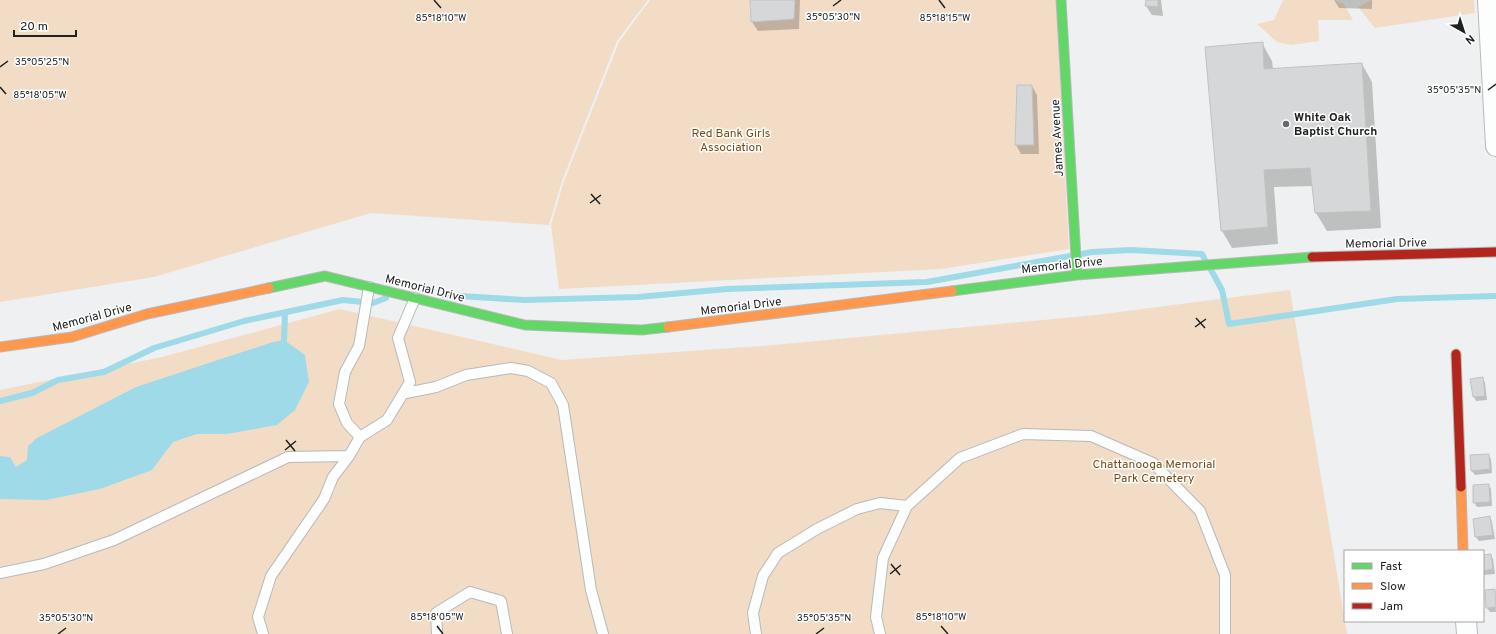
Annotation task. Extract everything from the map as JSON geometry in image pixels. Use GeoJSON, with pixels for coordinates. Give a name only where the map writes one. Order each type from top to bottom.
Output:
{"type":"FeatureCollection","features":[{"type":"Feature","properties":{"kind":"street","name":"James Avenue"},"geometry":{"type":"LineString","coordinates":[[1061,0],[1077,275]]}},
{"type":"Feature","properties":{"kind":"street"},"geometry":{"type":"LineString","coordinates":[[1488,0],[1496,146]]}},
{"type":"Feature","properties":{"kind":"street","name":"Memorial Drive"},"geometry":{"type":"LineString","coordinates":[[0,347],[72,337],[147,314],[326,276],[525,325],[642,330],[1077,275],[1285,258],[1496,252]]}},
{"type":"Feature","properties":{"kind":"street"},"geometry":{"type":"LineString","coordinates":[[1456,354],[1463,550]]}},
{"type":"Feature","properties":{"kind":"street"},"geometry":{"type":"LineString","coordinates":[[1466,622],[1467,634]]}},
{"type":"Feature","properties":{"kind":"lane"},"geometry":{"type":"LineString","coordinates":[[360,437],[347,423],[339,404],[345,372],[358,346],[369,287]]}},
{"type":"Feature","properties":{"kind":"lane"},"geometry":{"type":"LineString","coordinates":[[263,634],[258,617],[271,576],[324,499],[333,477],[350,456],[360,437],[387,420],[406,393],[410,382],[398,338],[414,298]]}},
{"type":"Feature","properties":{"kind":"lane"},"geometry":{"type":"LineString","coordinates":[[406,393],[436,387],[466,375],[511,368],[528,371],[552,383],[563,405],[591,590],[603,634]]}},
{"type":"Feature","properties":{"kind":"lane"},"geometry":{"type":"LineString","coordinates":[[880,634],[876,617],[884,558],[907,506],[960,458],[1023,434],[1091,436],[1153,463],[1200,512],[1225,574],[1225,634]]}},
{"type":"Feature","properties":{"kind":"lane"},"geometry":{"type":"LineString","coordinates":[[0,573],[44,564],[114,540],[288,457],[350,456]]}},
{"type":"Feature","properties":{"kind":"lane"},"geometry":{"type":"LineString","coordinates":[[756,634],[753,613],[763,576],[778,553],[817,529],[857,509],[880,503],[907,506]]}},
{"type":"Feature","properties":{"kind":"lane"},"geometry":{"type":"LineString","coordinates":[[437,634],[436,613],[470,592],[501,601],[507,634]]}},
{"type":"Feature","properties":{"kind":"green space"},"geometry":{"type":"Polygon","coordinates":[[[0,0],[648,0],[617,41],[562,181],[549,225],[371,213],[154,277],[0,302],[0,0]]]}},
{"type":"Feature","properties":{"kind":"green space","name":"Red Bank Girls Association"},"geometry":{"type":"Polygon","coordinates":[[[650,0],[1056,0],[1069,249],[941,269],[559,289],[551,225],[564,181],[619,42],[650,0]]]}},
{"type":"Feature","properties":{"kind":"green space"},"geometry":{"type":"Polygon","coordinates":[[[1283,0],[1334,0],[1344,4],[1353,20],[1318,20],[1319,41],[1291,45],[1277,42],[1257,24],[1274,20],[1283,0]]]}},
{"type":"Feature","properties":{"kind":"green space"},"geometry":{"type":"Polygon","coordinates":[[[1371,0],[1474,0],[1475,13],[1375,28],[1358,7],[1371,0]]]}},
{"type":"Feature","properties":{"kind":"green space","name":"Chattanooga Memorial Park Cemetery"},"geometry":{"type":"Polygon","coordinates":[[[1290,290],[1347,634],[0,634],[0,390],[162,357],[340,309],[562,360],[761,346],[1096,315],[1290,290]]]}},
{"type":"Feature","properties":{"kind":"water"},"geometry":{"type":"Polygon","coordinates":[[[284,340],[305,355],[309,382],[295,410],[277,425],[227,434],[197,434],[173,442],[152,470],[100,489],[46,500],[0,499],[0,456],[10,457],[16,467],[27,460],[28,446],[37,438],[136,387],[273,342],[284,340]]]}},
{"type":"Feature","properties":{"kind":"building"},"geometry":{"type":"Polygon","coordinates":[[[750,0],[795,0],[794,19],[751,22],[750,0]]]}},
{"type":"Feature","properties":{"kind":"building"},"geometry":{"type":"Polygon","coordinates":[[[1146,0],[1158,0],[1158,7],[1145,6],[1146,0]]]}},
{"type":"Feature","properties":{"kind":"building"},"geometry":{"type":"Polygon","coordinates":[[[1263,42],[1264,69],[1362,63],[1371,211],[1315,213],[1310,168],[1264,170],[1268,227],[1221,231],[1205,47],[1263,42]]]}},
{"type":"Feature","properties":{"kind":"building"},"geometry":{"type":"Polygon","coordinates":[[[1017,85],[1032,85],[1034,145],[1015,145],[1017,85]]]}},
{"type":"Feature","properties":{"kind":"building"},"geometry":{"type":"Polygon","coordinates":[[[1483,377],[1485,396],[1473,397],[1470,379],[1483,377]]]}},
{"type":"Feature","properties":{"kind":"building"},"geometry":{"type":"Polygon","coordinates":[[[1489,454],[1490,469],[1471,471],[1470,455],[1489,454]]]}},
{"type":"Feature","properties":{"kind":"building"},"geometry":{"type":"Polygon","coordinates":[[[1489,484],[1490,502],[1473,503],[1473,485],[1489,484]]]}},
{"type":"Feature","properties":{"kind":"building"},"geometry":{"type":"Polygon","coordinates":[[[1490,516],[1493,535],[1475,537],[1473,519],[1490,516]]]}},
{"type":"Feature","properties":{"kind":"building"},"geometry":{"type":"Polygon","coordinates":[[[1491,554],[1493,569],[1484,571],[1484,555],[1491,554]]]}},
{"type":"Feature","properties":{"kind":"building"},"geometry":{"type":"Polygon","coordinates":[[[1495,589],[1496,607],[1486,608],[1485,590],[1495,589]]]}},
{"type":"Feature","properties":{"kind":"waterway"},"geometry":{"type":"LineString","coordinates":[[444,295],[524,300],[638,297],[727,289],[927,282],[1092,252],[1131,250],[1202,254],[1205,260]]}},
{"type":"Feature","properties":{"kind":"waterway"},"geometry":{"type":"LineString","coordinates":[[1210,268],[1222,290],[1229,324],[1397,299],[1496,296]]}},
{"type":"Feature","properties":{"kind":"waterway"},"geometry":{"type":"LineString","coordinates":[[0,401],[32,393],[58,380],[104,372],[154,348],[244,321],[343,300],[373,303],[386,298]]}},
{"type":"Feature","properties":{"kind":"waterway"},"geometry":{"type":"LineString","coordinates":[[281,346],[284,340],[285,313]]}},
{"type":"Feature","properties":{"kind":"traffic: fast"},"geometry":{"type":"LineString","coordinates":[[1061,0],[1077,275]]}},
{"type":"Feature","properties":{"kind":"traffic: fast"},"geometry":{"type":"LineString","coordinates":[[952,291],[1077,275],[1312,257]]}},
{"type":"Feature","properties":{"kind":"traffic: fast"},"geometry":{"type":"LineString","coordinates":[[269,288],[325,276],[525,325],[642,330],[668,327]]}},
{"type":"Feature","properties":{"kind":"traffic: slow"},"geometry":{"type":"LineString","coordinates":[[0,347],[72,337],[147,314],[269,288]]}},
{"type":"Feature","properties":{"kind":"traffic: slow"},"geometry":{"type":"LineString","coordinates":[[668,327],[952,291]]}},
{"type":"Feature","properties":{"kind":"traffic: slow"},"geometry":{"type":"LineString","coordinates":[[1461,487],[1463,550]]}},
{"type":"Feature","properties":{"kind":"traffic: jam"},"geometry":{"type":"LineString","coordinates":[[1312,257],[1496,252]]}},
{"type":"Feature","properties":{"kind":"traffic: jam"},"geometry":{"type":"LineString","coordinates":[[1456,354],[1461,487]]}},
{"type":"Feature","properties":{"kind":"place","name":"White Oak Baptist Church"},"geometry":{"type":"Point","coordinates":[1286,124]}}]}
